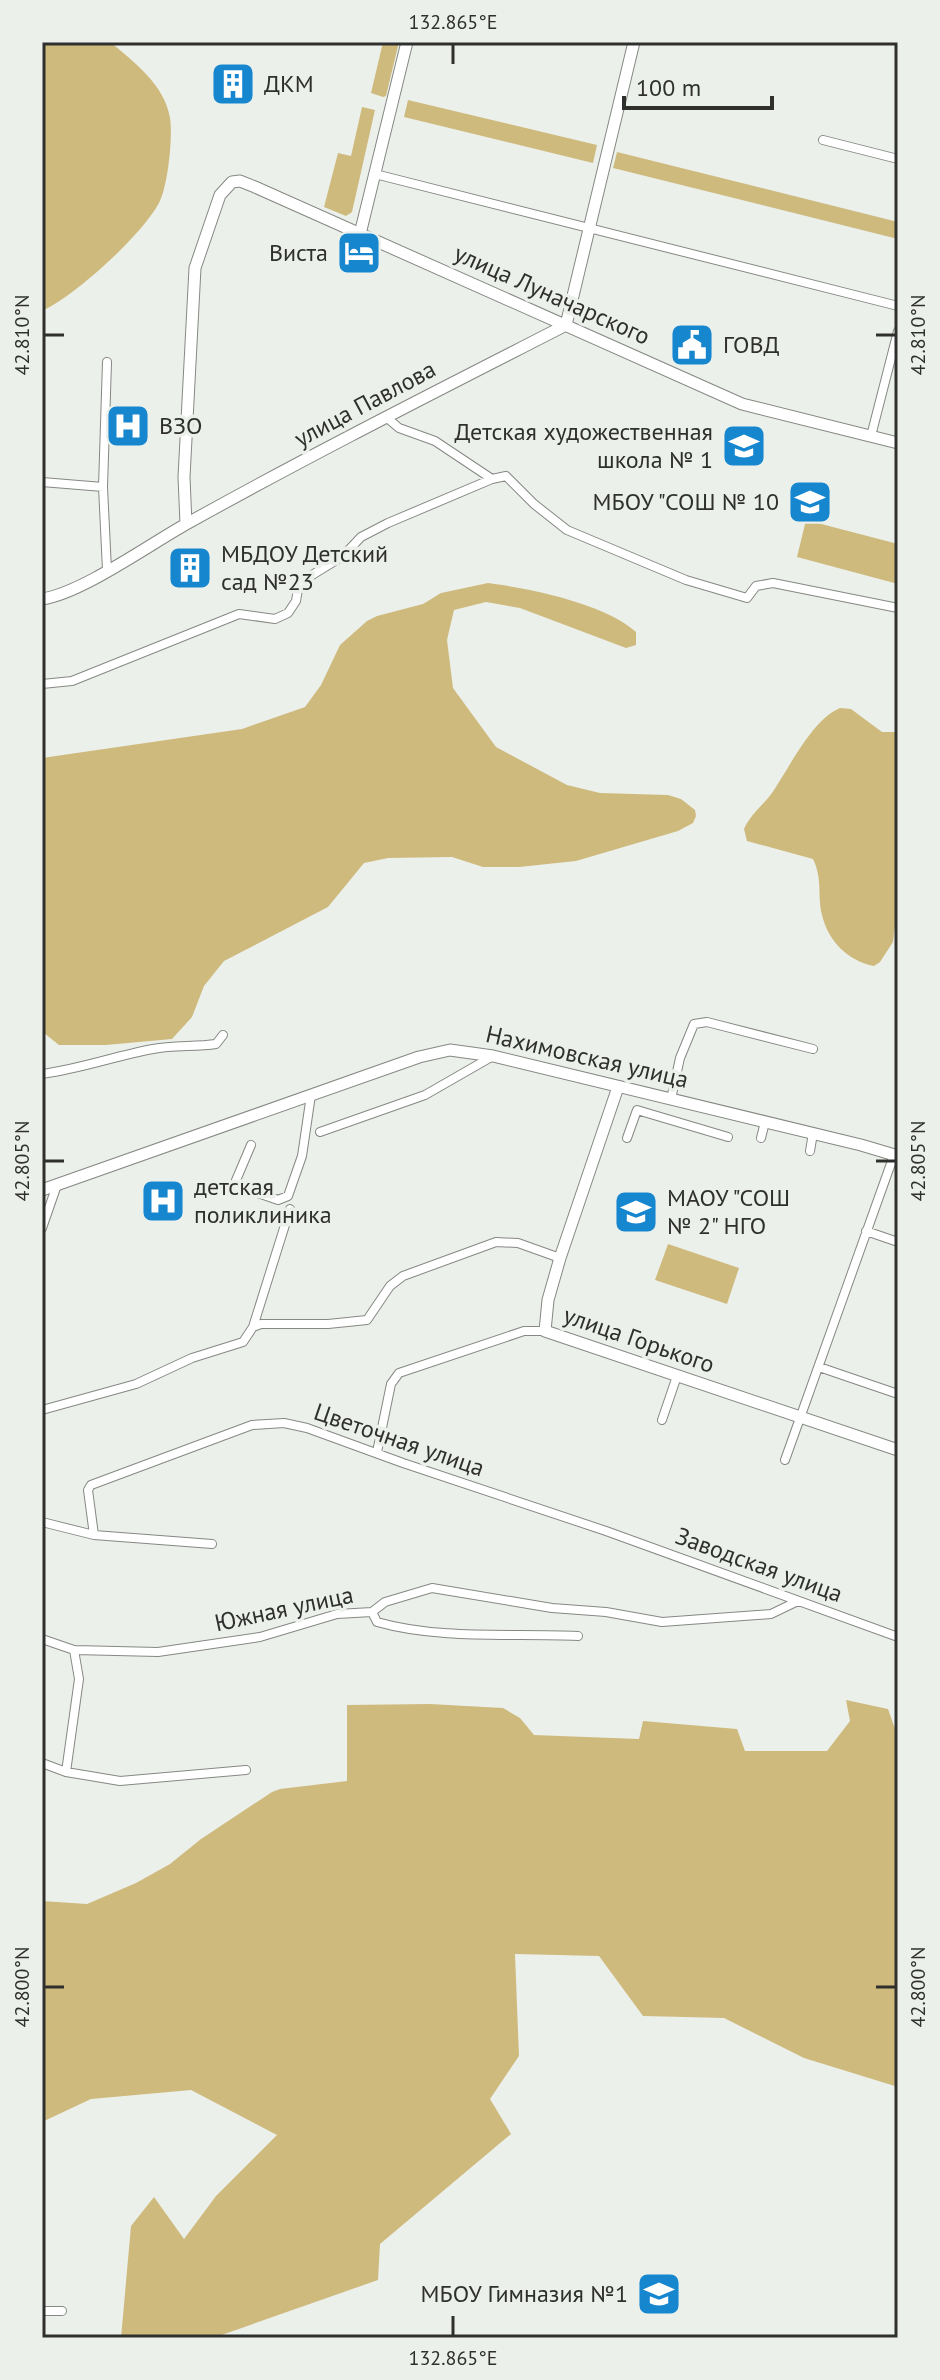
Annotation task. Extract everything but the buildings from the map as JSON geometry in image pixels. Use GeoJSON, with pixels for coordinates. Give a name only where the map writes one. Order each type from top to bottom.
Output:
{"type":"FeatureCollection","features":[{"type":"Feature","properties":{"kind":"main road"},"geometry":{"type":"LineString","coordinates":[[360,234],[407,42]]}},
{"type":"Feature","properties":{"kind":"main road"},"geometry":{"type":"LineString","coordinates":[[566,325],[634,42]]}},
{"type":"Feature","properties":{"kind":"main road","name":"улица Луначарского"},"geometry":{"type":"LineString","coordinates":[[186,524],[184,477],[195,268],[220,195],[226,186],[240,181],[742,404],[898,443]]}},
{"type":"Feature","properties":{"kind":"main road","name":"улица Павлова"},"geometry":{"type":"LineString","coordinates":[[42,599],[76,587],[386,417],[566,325]]}},
{"type":"Feature","properties":{"kind":"main road","name":"Нахимовская улица"},"geometry":{"type":"LineString","coordinates":[[42,1190],[435,1053],[461,1050],[813,1133],[896,1156]]}},
{"type":"Feature","properties":{"kind":"main road"},"geometry":{"type":"LineString","coordinates":[[545,1331],[548,1300],[560,1258],[618,1087]]}},
{"type":"Feature","properties":{"kind":"main road","name":"улица Горького"},"geometry":{"type":"LineString","coordinates":[[545,1331],[898,1450]]}},
{"type":"Feature","properties":{"kind":"street"},"geometry":{"type":"LineString","coordinates":[[823,140],[898,159]]}},
{"type":"Feature","properties":{"kind":"street"},"geometry":{"type":"LineString","coordinates":[[375,174],[898,306]]}},
{"type":"Feature","properties":{"kind":"street"},"geometry":{"type":"LineString","coordinates":[[871,436],[898,331]]}},
{"type":"Feature","properties":{"kind":"street"},"geometry":{"type":"LineString","coordinates":[[107,362],[103,487],[107,570]]}},
{"type":"Feature","properties":{"kind":"street"},"geometry":{"type":"LineString","coordinates":[[888,376],[898,379]]}},
{"type":"Feature","properties":{"kind":"street"},"geometry":{"type":"LineString","coordinates":[[386,417],[399,428],[435,441],[492,479]]}},
{"type":"Feature","properties":{"kind":"street"},"geometry":{"type":"LineString","coordinates":[[42,684],[72,681],[239,614],[275,619],[288,613],[296,601],[299,583],[343,556],[361,537],[492,479],[506,476],[534,504],[567,530],[686,580],[747,598],[756,586],[773,583],[898,608]]}},
{"type":"Feature","properties":{"kind":"street"},"geometry":{"type":"LineString","coordinates":[[42,482],[103,487]]}},
{"type":"Feature","properties":{"kind":"street"},"geometry":{"type":"LineString","coordinates":[[671,1099],[680,1058],[694,1024],[707,1022],[813,1049]]}},
{"type":"Feature","properties":{"kind":"street"},"geometry":{"type":"LineString","coordinates":[[42,1074],[157,1048],[216,1044],[223,1035]]}},
{"type":"Feature","properties":{"kind":"street"},"geometry":{"type":"LineString","coordinates":[[320,1132],[425,1095],[493,1056]]}},
{"type":"Feature","properties":{"kind":"street"},"geometry":{"type":"LineString","coordinates":[[251,1145],[234,1185],[278,1200],[288,1196],[302,1156],[311,1095]]}},
{"type":"Feature","properties":{"kind":"street"},"geometry":{"type":"LineString","coordinates":[[627,1138],[637,1110],[728,1137]]}},
{"type":"Feature","properties":{"kind":"street"},"geometry":{"type":"LineString","coordinates":[[761,1138],[765,1122]]}},
{"type":"Feature","properties":{"kind":"street"},"geometry":{"type":"LineString","coordinates":[[810,1151],[813,1133]]}},
{"type":"Feature","properties":{"kind":"street"},"geometry":{"type":"LineString","coordinates":[[785,1460],[866,1231],[896,1156]]}},
{"type":"Feature","properties":{"kind":"street"},"geometry":{"type":"LineString","coordinates":[[42,1228],[57,1185]]}},
{"type":"Feature","properties":{"kind":"street"},"geometry":{"type":"LineString","coordinates":[[42,1410],[136,1384],[192,1358],[243,1342],[253,1327],[290,1209]]}},
{"type":"Feature","properties":{"kind":"street"},"geometry":{"type":"LineString","coordinates":[[866,1231],[898,1242]]}},
{"type":"Feature","properties":{"kind":"street"},"geometry":{"type":"LineString","coordinates":[[253,1327],[261,1324],[328,1324],[367,1320],[390,1286],[403,1276],[496,1242],[518,1243],[560,1258]]}},
{"type":"Feature","properties":{"kind":"street","name":"улица Горького"},"geometry":{"type":"LineString","coordinates":[[377,1452],[391,1384],[399,1373],[524,1331],[545,1331]]}},
{"type":"Feature","properties":{"kind":"street"},"geometry":{"type":"LineString","coordinates":[[819,1367],[898,1394]]}},
{"type":"Feature","properties":{"kind":"street"},"geometry":{"type":"LineString","coordinates":[[662,1420],[677,1376]]}},
{"type":"Feature","properties":{"kind":"street","name":"Цветочная улица"},"geometry":{"type":"LineString","coordinates":[[94,1535],[88,1490],[91,1485],[252,1425],[284,1423],[307,1428],[606,1531]]}},
{"type":"Feature","properties":{"kind":"street"},"geometry":{"type":"LineString","coordinates":[[42,1522],[94,1535],[212,1544]]}},
{"type":"Feature","properties":{"kind":"street","name":"Заводская улица"},"geometry":{"type":"LineString","coordinates":[[606,1531],[898,1637]]}},
{"type":"Feature","properties":{"kind":"street"},"geometry":{"type":"LineString","coordinates":[[372,1612],[385,1602],[432,1588],[662,1622],[771,1614],[798,1601]]}},
{"type":"Feature","properties":{"kind":"street","name":"Южная улица"},"geometry":{"type":"LineString","coordinates":[[42,1639],[74,1650],[107,1653],[195,1648],[282,1632],[337,1614],[372,1612],[377,1622],[398,1628],[433,1632],[578,1636]]}},
{"type":"Feature","properties":{"kind":"street"},"geometry":{"type":"LineString","coordinates":[[66,1772],[79,1679],[74,1650]]}},
{"type":"Feature","properties":{"kind":"street"},"geometry":{"type":"LineString","coordinates":[[42,1763],[66,1772],[120,1781],[246,1770]]}},
{"type":"Feature","properties":{"kind":"street"},"geometry":{"type":"LineString","coordinates":[[42,2311],[62,2311]]}},
{"type":"Feature","properties":{"kind":"shaded area"},"geometry":{"type":"Polygon","coordinates":[[[42,42],[110,42],[155,84],[167,106],[171,136],[165,185],[159,203],[150,216],[138,232],[89,278],[42,311],[42,42]]]}},
{"type":"Feature","properties":{"kind":"shaded area"},"geometry":{"type":"Polygon","coordinates":[[[383,42],[399,42],[386,96],[383,97],[371,93],[383,42]]]}},
{"type":"Feature","properties":{"kind":"shaded area"},"geometry":{"type":"Polygon","coordinates":[[[408,100],[597,145],[593,163],[404,117],[408,100]]]}},
{"type":"Feature","properties":{"kind":"shaded area"},"geometry":{"type":"Polygon","coordinates":[[[362,107],[375,110],[352,212],[346,216],[324,207],[338,153],[351,156],[362,107]]]}},
{"type":"Feature","properties":{"kind":"shaded area"},"geometry":{"type":"Polygon","coordinates":[[[617,152],[898,222],[898,239],[613,168],[617,152]]]}},
{"type":"Feature","properties":{"kind":"shaded area"},"geometry":{"type":"Polygon","coordinates":[[[806,520],[898,544],[898,584],[797,557],[806,520]]]}},
{"type":"Feature","properties":{"kind":"shaded area"},"geometry":{"type":"Polygon","coordinates":[[[488,583],[545,593],[587,606],[623,622],[636,632],[636,645],[626,648],[520,608],[486,602],[454,610],[447,640],[453,688],[496,747],[567,785],[600,793],[668,795],[681,799],[695,810],[693,823],[678,831],[576,861],[519,867],[483,867],[452,857],[388,858],[364,863],[328,907],[224,961],[204,986],[192,1017],[172,1039],[106,1045],[59,1045],[44,1033],[42,758],[242,729],[305,707],[321,685],[340,645],[367,621],[423,604],[441,593],[488,583]]]}},
{"type":"Feature","properties":{"kind":"shaded area"},"geometry":{"type":"Polygon","coordinates":[[[840,708],[851,709],[882,732],[898,732],[898,900],[893,942],[874,966],[848,955],[829,933],[822,915],[818,874],[813,859],[747,841],[744,829],[774,790],[811,732],[840,708]]]}},
{"type":"Feature","properties":{"kind":"shaded area"},"geometry":{"type":"Polygon","coordinates":[[[668,1244],[739,1268],[727,1304],[655,1280],[668,1244]]]}},
{"type":"Feature","properties":{"kind":"shaded area"},"geometry":{"type":"Polygon","coordinates":[[[846,1700],[888,1709],[898,1737],[898,2087],[804,2058],[724,2018],[643,2016],[599,1956],[515,1954],[519,2056],[490,2099],[511,2134],[380,2244],[378,2280],[213,2338],[121,2338],[131,2226],[154,2197],[184,2239],[216,2196],[277,2135],[191,2090],[91,2099],[42,2122],[42,1901],[87,1904],[170,1864],[201,1839],[272,1792],[347,1781],[347,1705],[430,1704],[503,1708],[520,1718],[534,1735],[639,1739],[643,1721],[737,1729],[745,1751],[827,1751],[850,1721],[846,1700]]]}},
{"type":"Feature","properties":{"kind":"place","name":"ДКМ"},"geometry":{"type":"Point","coordinates":[233,84]}},
{"type":"Feature","properties":{"kind":"place","name":"Виста"},"geometry":{"type":"Point","coordinates":[359,253]}},
{"type":"Feature","properties":{"kind":"place","name":"ГОВД"},"geometry":{"type":"Point","coordinates":[692,345]}},
{"type":"Feature","properties":{"kind":"place","name":"ВЗО"},"geometry":{"type":"Point","coordinates":[128,426]}},
{"type":"Feature","properties":{"kind":"place","name":"Детская художественная школа № 1"},"geometry":{"type":"Point","coordinates":[744,446]}},
{"type":"Feature","properties":{"kind":"place","name":"МБОУ \"СОШ № 10"},"geometry":{"type":"Point","coordinates":[810,502]}},
{"type":"Feature","properties":{"kind":"place","name":"МБДОУ Детский сад №23"},"geometry":{"type":"Point","coordinates":[190,568]}},
{"type":"Feature","properties":{"kind":"place","name":"детская поликлиника"},"geometry":{"type":"Point","coordinates":[163,1201]}},
{"type":"Feature","properties":{"kind":"place","name":"МАОУ \"СОШ № 2\" НГО"},"geometry":{"type":"Point","coordinates":[636,1212]}},
{"type":"Feature","properties":{"kind":"place","name":"МБОУ Гимназия №1"},"geometry":{"type":"Point","coordinates":[659,2294]}}]}
